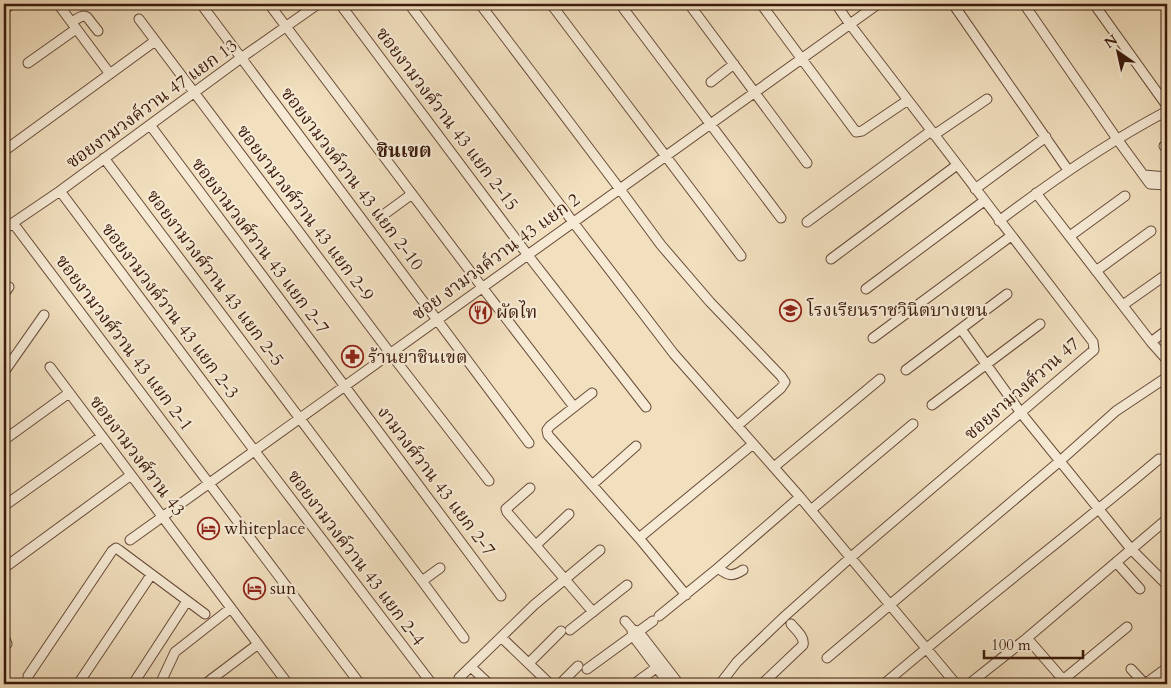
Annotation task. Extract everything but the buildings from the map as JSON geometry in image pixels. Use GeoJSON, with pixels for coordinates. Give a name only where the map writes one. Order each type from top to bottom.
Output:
{"type":"FeatureCollection","features":[{"type":"Feature","properties":{"kind":"street"},"geometry":{"type":"LineString","coordinates":[[4,10],[12,4]]}},
{"type":"Feature","properties":{"kind":"street"},"geometry":{"type":"LineString","coordinates":[[58,4],[110,74]]}},
{"type":"Feature","properties":{"kind":"street","name":"ซอยงามวงค์วาน 43 แยก 2-10"},"geometry":{"type":"LineString","coordinates":[[201,4],[529,442]]}},
{"type":"Feature","properties":{"kind":"street"},"geometry":{"type":"LineString","coordinates":[[269,4],[574,407]]}},
{"type":"Feature","properties":{"kind":"street","name":"ซอยงามวงค์วาน 47 แยก 13"},"geometry":{"type":"LineString","coordinates":[[4,229],[60,191],[194,92],[318,4]]}},
{"type":"Feature","properties":{"kind":"street","name":"ซอยงามวงค์วาน 43 แยก 2-15"},"geometry":{"type":"LineString","coordinates":[[340,4],[527,254],[646,407]]}},
{"type":"Feature","properties":{"kind":"street"},"geometry":{"type":"LineString","coordinates":[[409,4],[674,354],[800,497],[956,684]]}},
{"type":"Feature","properties":{"kind":"street"},"geometry":{"type":"LineString","coordinates":[[480,4],[661,246],[710,302],[785,382],[782,388],[737,426]]}},
{"type":"Feature","properties":{"kind":"street"},"geometry":{"type":"LineString","coordinates":[[551,4],[741,256]]}},
{"type":"Feature","properties":{"kind":"street"},"geometry":{"type":"LineString","coordinates":[[620,4],[782,218]]}},
{"type":"Feature","properties":{"kind":"street"},"geometry":{"type":"LineString","coordinates":[[689,4],[807,163]]}},
{"type":"Feature","properties":{"kind":"street"},"geometry":{"type":"LineString","coordinates":[[761,4],[856,132],[862,131],[908,100]]}},
{"type":"Feature","properties":{"kind":"street","name":"ซอยงามวงศ์วาน 47"},"geometry":{"type":"LineString","coordinates":[[720,684],[737,662],[785,616],[850,558],[1094,350],[1092,342],[836,4]]}},
{"type":"Feature","properties":{"kind":"street","name":"ซอย งามวงค์วาน 43 แยก 2"},"geometry":{"type":"LineString","coordinates":[[130,540],[878,4]]}},
{"type":"Feature","properties":{"kind":"street"},"geometry":{"type":"LineString","coordinates":[[953,4],[1068,170]]}},
{"type":"Feature","properties":{"kind":"street"},"geometry":{"type":"LineString","coordinates":[[1024,4],[1150,184],[1167,185]]}},
{"type":"Feature","properties":{"kind":"street"},"geometry":{"type":"LineString","coordinates":[[1094,4],[1167,106]]}},
{"type":"Feature","properties":{"kind":"street"},"geometry":{"type":"LineString","coordinates":[[28,63],[74,26],[82,16],[87,17],[98,31]]}},
{"type":"Feature","properties":{"kind":"street","name":"ซอยงามวงศ์วาน 43 แยก 2-9"},"geometry":{"type":"LineString","coordinates":[[139,19],[390,353],[489,480]]}},
{"type":"Feature","properties":{"kind":"street"},"geometry":{"type":"LineString","coordinates":[[4,151],[155,41]]}},
{"type":"Feature","properties":{"kind":"street"},"geometry":{"type":"LineString","coordinates":[[711,82],[734,64]]}},
{"type":"Feature","properties":{"kind":"street"},"geometry":{"type":"LineString","coordinates":[[807,222],[933,133],[987,99]]}},
{"type":"Feature","properties":{"kind":"street"},"geometry":{"type":"LineString","coordinates":[[999,221],[1068,170],[1140,125],[1167,111]]}},
{"type":"Feature","properties":{"kind":"street","name":"ซอยงามวงศ์วาน 43 แยก 2-7"},"geometry":{"type":"LineString","coordinates":[[150,125],[344,386]]}},
{"type":"Feature","properties":{"kind":"street"},"geometry":{"type":"LineString","coordinates":[[975,189],[1046,137]]}},
{"type":"Feature","properties":{"kind":"street","name":"ซอยงามวงศ์วาน 43 แยก 2-5"},"geometry":{"type":"LineString","coordinates":[[104,158],[464,638]]}},
{"type":"Feature","properties":{"kind":"street"},"geometry":{"type":"LineString","coordinates":[[831,259],[957,165]]}},
{"type":"Feature","properties":{"kind":"street"},"geometry":{"type":"LineString","coordinates":[[1144,175],[1167,177]]}},
{"type":"Feature","properties":{"kind":"street","name":"ซอยงามวงค์วาน 43 แยก 2-3"},"geometry":{"type":"LineString","coordinates":[[60,191],[254,450]]}},
{"type":"Feature","properties":{"kind":"street"},"geometry":{"type":"LineString","coordinates":[[1036,193],[1167,360]]}},
{"type":"Feature","properties":{"kind":"street"},"geometry":{"type":"LineString","coordinates":[[386,213],[412,194]]}},
{"type":"Feature","properties":{"kind":"street"},"geometry":{"type":"LineString","coordinates":[[1070,236],[1125,196]]}},
{"type":"Feature","properties":{"kind":"street"},"geometry":{"type":"LineString","coordinates":[[866,289],[984,201]]}},
{"type":"Feature","properties":{"kind":"street","name":"ซอยงามวงศ์วาน 43 แยก 2-1"},"geometry":{"type":"LineString","coordinates":[[13,223],[360,684]]}},
{"type":"Feature","properties":{"kind":"street"},"geometry":{"type":"LineString","coordinates":[[1096,270],[1151,231]]}},
{"type":"Feature","properties":{"kind":"street"},"geometry":{"type":"LineString","coordinates":[[873,338],[1011,236]]}},
{"type":"Feature","properties":{"kind":"street"},"geometry":{"type":"LineString","coordinates":[[1123,305],[1167,274]]}},
{"type":"Feature","properties":{"kind":"street"},"geometry":{"type":"LineString","coordinates":[[906,370],[1007,294]]}},
{"type":"Feature","properties":{"kind":"street"},"geometry":{"type":"LineString","coordinates":[[5,369],[44,315]]}},
{"type":"Feature","properties":{"kind":"street"},"geometry":{"type":"LineString","coordinates":[[932,405],[1040,324]]}},
{"type":"Feature","properties":{"kind":"street"},"geometry":{"type":"LineString","coordinates":[[961,329],[1020,413],[1131,549],[1167,584]]}},
{"type":"Feature","properties":{"kind":"street"},"geometry":{"type":"LineString","coordinates":[[1151,342],[1167,330]]}},
{"type":"Feature","properties":{"kind":"street","name":"ซอยงามวงศ์วาน 43"},"geometry":{"type":"LineString","coordinates":[[50,367],[287,684]]}},
{"type":"Feature","properties":{"kind":"street"},"geometry":{"type":"LineString","coordinates":[[828,658],[1116,412],[1167,376]]}},
{"type":"Feature","properties":{"kind":"street"},"geometry":{"type":"LineString","coordinates":[[774,467],[880,379]]}},
{"type":"Feature","properties":{"kind":"street","name":"งามวงศ์วาน 43 แยก 2-7"},"geometry":{"type":"LineString","coordinates":[[344,386],[501,596]]}},
{"type":"Feature","properties":{"kind":"street"},"geometry":{"type":"LineString","coordinates":[[4,440],[69,393]]}},
{"type":"Feature","properties":{"kind":"street"},"geometry":{"type":"LineString","coordinates":[[592,393],[550,426],[547,430],[548,433],[686,595]]}},
{"type":"Feature","properties":{"kind":"street"},"geometry":{"type":"LineString","coordinates":[[811,510],[913,424]]}},
{"type":"Feature","properties":{"kind":"street"},"geometry":{"type":"LineString","coordinates":[[4,506],[102,436]]}},
{"type":"Feature","properties":{"kind":"street"},"geometry":{"type":"LineString","coordinates":[[639,538],[753,444]]}},
{"type":"Feature","properties":{"kind":"street"},"geometry":{"type":"LineString","coordinates":[[592,485],[636,446]]}},
{"type":"Feature","properties":{"kind":"street","name":"ซอยงามวงค์วาน 43 แยก 2-4"},"geometry":{"type":"LineString","coordinates":[[254,450],[432,684]]}},
{"type":"Feature","properties":{"kind":"street"},"geometry":{"type":"LineString","coordinates":[[884,684],[1159,459]]}},
{"type":"Feature","properties":{"kind":"street"},"geometry":{"type":"LineString","coordinates":[[4,568],[131,475]]}},
{"type":"Feature","properties":{"kind":"street"},"geometry":{"type":"LineString","coordinates":[[530,488],[506,511],[593,612]]}},
{"type":"Feature","properties":{"kind":"street"},"geometry":{"type":"LineString","coordinates":[[560,684],[686,595],[800,497]]}},
{"type":"Feature","properties":{"kind":"street"},"geometry":{"type":"LineString","coordinates":[[536,546],[569,514]]}},
{"type":"Feature","properties":{"kind":"street"},"geometry":{"type":"LineString","coordinates":[[969,684],[1027,638],[1167,519]]}},
{"type":"Feature","properties":{"kind":"street"},"geometry":{"type":"LineString","coordinates":[[29,680],[112,551],[116,548],[205,614]]}},
{"type":"Feature","properties":{"kind":"street"},"geometry":{"type":"LineString","coordinates":[[459,678],[534,605],[600,550]]}},
{"type":"Feature","properties":{"kind":"street"},"geometry":{"type":"LineString","coordinates":[[1116,562],[1140,589]]}},
{"type":"Feature","properties":{"kind":"street"},"geometry":{"type":"LineString","coordinates":[[422,581],[440,568]]}},
{"type":"Feature","properties":{"kind":"street"},"geometry":{"type":"LineString","coordinates":[[718,568],[729,575],[743,570]]}},
{"type":"Feature","properties":{"kind":"street"},"geometry":{"type":"LineString","coordinates":[[78,684],[151,575]]}},
{"type":"Feature","properties":{"kind":"street"},"geometry":{"type":"LineString","coordinates":[[528,663],[566,630],[593,612],[627,585]]}},
{"type":"Feature","properties":{"kind":"street"},"geometry":{"type":"LineString","coordinates":[[133,684],[187,601]]}},
{"type":"Feature","properties":{"kind":"street"},"geometry":{"type":"LineString","coordinates":[[160,684],[175,652],[231,608]]}},
{"type":"Feature","properties":{"kind":"street"},"geometry":{"type":"LineString","coordinates":[[625,621],[660,666],[669,684]]}},
{"type":"Feature","properties":{"kind":"street"},"geometry":{"type":"LineString","coordinates":[[762,684],[803,645],[802,638],[791,624]]}},
{"type":"Feature","properties":{"kind":"street"},"geometry":{"type":"LineString","coordinates":[[1027,638],[1063,683],[1127,627]]}},
{"type":"Feature","properties":{"kind":"street"},"geometry":{"type":"LineString","coordinates":[[501,637],[550,684]]}},
{"type":"Feature","properties":{"kind":"street"},"geometry":{"type":"LineString","coordinates":[[205,684],[258,644]]}},
{"type":"Feature","properties":{"kind":"street"},"geometry":{"type":"LineString","coordinates":[[634,684],[660,666]]}},
{"type":"Feature","properties":{"kind":"street"},"geometry":{"type":"LineString","coordinates":[[660,666],[679,684]]}},
{"type":"Feature","properties":{"kind":"street"},"geometry":{"type":"LineString","coordinates":[[471,667],[489,684]]}},
{"type":"Feature","properties":{"kind":"street"},"geometry":{"type":"LineString","coordinates":[[1131,669],[1145,684],[1167,668]]}},
{"type":"Feature","properties":{"kind":"place","name":"โรงเรียนราชวินิตบางเขน"},"geometry":{"type":"Point","coordinates":[791,310]}},
{"type":"Feature","properties":{"kind":"place","name":"ผัดไท"},"geometry":{"type":"Point","coordinates":[480,312]}},
{"type":"Feature","properties":{"kind":"place","name":"ร้านยาชินเขต"},"geometry":{"type":"Point","coordinates":[352,357]}},
{"type":"Feature","properties":{"kind":"place","name":"whiteplace"},"geometry":{"type":"Point","coordinates":[208,528]}},
{"type":"Feature","properties":{"kind":"place","name":"sun"},"geometry":{"type":"Point","coordinates":[254,588]}},
{"type":"Feature","properties":{"kind":"district","name":"ชินเขต"},"geometry":{"type":"Point","coordinates":[404,151]}}]}
